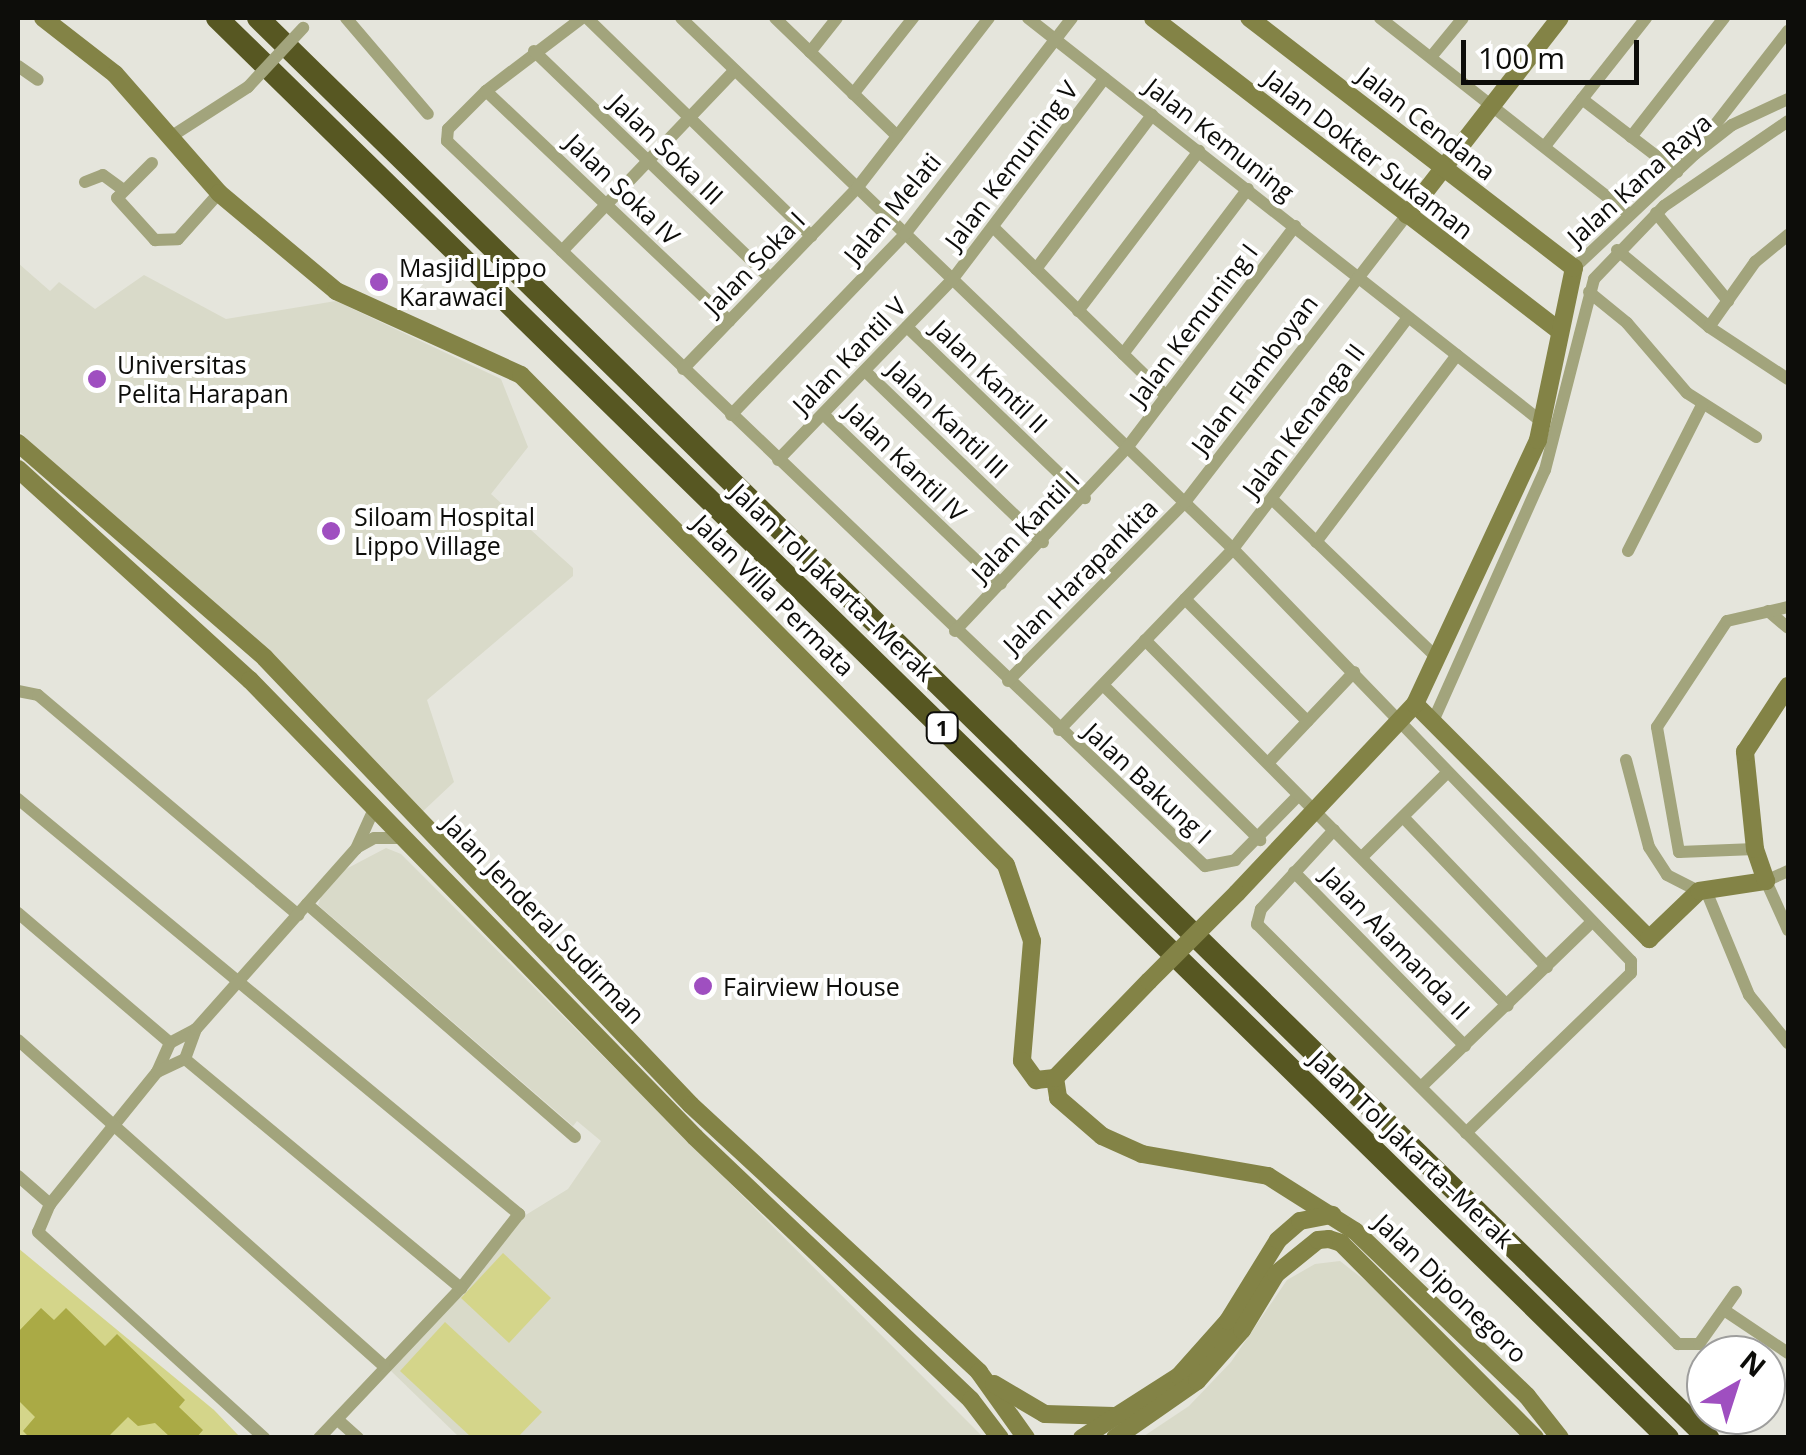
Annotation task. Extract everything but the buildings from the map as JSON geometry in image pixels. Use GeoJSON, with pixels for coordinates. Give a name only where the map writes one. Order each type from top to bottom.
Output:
{"type":"FeatureCollection","features":[{"type":"Feature","properties":{"kind":"highway","name":"Jalan Tol Jakarta–Merak"},"geometry":{"type":"LineString","coordinates":[[217,18],[1668,1438]]}},
{"type":"Feature","properties":{"kind":"highway","name":"Jalan Tol Jakarta–Merak"},"geometry":{"type":"LineString","coordinates":[[258,18],[1708,1438]]}},
{"type":"Feature","properties":{"kind":"street","name":"Jalan Villa Permata"},"geometry":{"type":"LineString","coordinates":[[44,18],[116,74],[221,191],[304,264],[364,308],[521,375],[1006,865],[1032,941],[1022,1061],[1045,1079],[1058,1098]]}},
{"type":"Feature","properties":{"kind":"street","name":"Jalan Villa Permata"},"geometry":{"type":"LineString","coordinates":[[58,18],[124,68],[171,137]]}},
{"type":"Feature","properties":{"kind":"street"},"geometry":{"type":"LineString","coordinates":[[346,18],[428,114]]}},
{"type":"Feature","properties":{"kind":"street"},"geometry":{"type":"LineString","coordinates":[[486,90],[534,51],[585,18],[811,236]]}},
{"type":"Feature","properties":{"kind":"street"},"geometry":{"type":"LineString","coordinates":[[681,18],[1233,549],[1628,958],[1631,973],[1466,1133]]}},
{"type":"Feature","properties":{"kind":"street"},"geometry":{"type":"LineString","coordinates":[[774,18],[897,136]]}},
{"type":"Feature","properties":{"kind":"street"},"geometry":{"type":"LineString","coordinates":[[810,52],[837,18]]}},
{"type":"Feature","properties":{"kind":"street"},"geometry":{"type":"LineString","coordinates":[[853,94],[913,18]]}},
{"type":"Feature","properties":{"kind":"street","name":"Jalan Soka I"},"geometry":{"type":"LineString","coordinates":[[683,368],[857,188],[989,18]]}},
{"type":"Feature","properties":{"kind":"street","name":"Jalan Kemuning"},"geometry":{"type":"LineString","coordinates":[[1028,18],[1359,274],[1408,318],[1542,422]]}},
{"type":"Feature","properties":{"kind":"street","name":"Jalan Melati"},"geometry":{"type":"LineString","coordinates":[[731,415],[905,234],[1072,18]]}},
{"type":"Feature","properties":{"kind":"street","name":"Jalan Dokter Sukaman"},"geometry":{"type":"LineString","coordinates":[[1152,18],[1557,329]]}},
{"type":"Feature","properties":{"kind":"street","name":"Jalan Cendana"},"geometry":{"type":"LineString","coordinates":[[1249,18],[1574,268]]}},
{"type":"Feature","properties":{"kind":"street"},"geometry":{"type":"LineString","coordinates":[[1380,18],[1629,214]]}},
{"type":"Feature","properties":{"kind":"street"},"geometry":{"type":"LineString","coordinates":[[1431,58],[1463,18]]}},
{"type":"Feature","properties":{"kind":"street"},"geometry":{"type":"LineString","coordinates":[[1407,216],[1560,18]]}},
{"type":"Feature","properties":{"kind":"street"},"geometry":{"type":"LineString","coordinates":[[1545,146],[1646,18]]}},
{"type":"Feature","properties":{"kind":"street"},"geometry":{"type":"LineString","coordinates":[[1630,137],[1724,18]]}},
{"type":"Feature","properties":{"kind":"street"},"geometry":{"type":"LineString","coordinates":[[171,137],[248,87],[308,23]]}},
{"type":"Feature","properties":{"kind":"street"},"geometry":{"type":"LineString","coordinates":[[1694,154],[1788,30]]}},
{"type":"Feature","properties":{"kind":"street","name":"Jalan Soka III"},"geometry":{"type":"LineString","coordinates":[[534,51],[770,278]]}},
{"type":"Feature","properties":{"kind":"street"},"geometry":{"type":"LineString","coordinates":[[18,66],[38,80]]}},
{"type":"Feature","properties":{"kind":"street"},"geometry":{"type":"LineString","coordinates":[[562,252],[735,70]]}},
{"type":"Feature","properties":{"kind":"street","name":"Jalan Kemuning V"},"geometry":{"type":"LineString","coordinates":[[952,280],[1105,78]]}},
{"type":"Feature","properties":{"kind":"street","name":"Jalan Soka IV"},"geometry":{"type":"LineString","coordinates":[[486,90],[729,321]]}},
{"type":"Feature","properties":{"kind":"street","name":"Jalan Bakung I"},"geometry":{"type":"LineString","coordinates":[[486,90],[448,129],[447,141],[955,632],[1205,866],[1235,860],[1260,840],[1298,796]]}},
{"type":"Feature","properties":{"kind":"street","name":"Jalan Kana Raya"},"geometry":{"type":"LineString","coordinates":[[1574,268],[1694,154],[1732,125],[1788,99]]}},
{"type":"Feature","properties":{"kind":"street"},"geometry":{"type":"LineString","coordinates":[[1582,100],[1677,172]]}},
{"type":"Feature","properties":{"kind":"street"},"geometry":{"type":"LineString","coordinates":[[1036,269],[1152,114]]}},
{"type":"Feature","properties":{"kind":"street"},"geometry":{"type":"LineString","coordinates":[[1434,719],[1550,458],[1588,292],[1617,250],[1656,213],[1730,155],[1788,121]]}},
{"type":"Feature","properties":{"kind":"street"},"geometry":{"type":"LineString","coordinates":[[1078,311],[1199,151]]}},
{"type":"Feature","properties":{"kind":"street"},"geometry":{"type":"LineString","coordinates":[[152,162],[124,190],[118,202],[157,240],[178,239],[221,191]]}},
{"type":"Feature","properties":{"kind":"street"},"geometry":{"type":"LineString","coordinates":[[85,182],[103,175],[124,190]]}},
{"type":"Feature","properties":{"kind":"street"},"geometry":{"type":"LineString","coordinates":[[1123,354],[1248,189]]}},
{"type":"Feature","properties":{"kind":"street"},"geometry":{"type":"LineString","coordinates":[[1656,213],[1728,301]]}},
{"type":"Feature","properties":{"kind":"street","name":"Jalan Flamboyan"},"geometry":{"type":"LineString","coordinates":[[1185,502],[1407,216]]}},
{"type":"Feature","properties":{"kind":"street","name":"Jalan Kemuning I"},"geometry":{"type":"LineString","coordinates":[[1126,449],[1295,226]]}},
{"type":"Feature","properties":{"kind":"street"},"geometry":{"type":"LineString","coordinates":[[992,227],[1166,396]]}},
{"type":"Feature","properties":{"kind":"street"},"geometry":{"type":"LineString","coordinates":[[1710,327],[1756,262],[1788,235]]}},
{"type":"Feature","properties":{"kind":"street"},"geometry":{"type":"LineString","coordinates":[[1617,250],[1710,327],[1788,379]]}},
{"type":"Feature","properties":{"kind":"street"},"geometry":{"type":"LineString","coordinates":[[1045,1079],[1150,981],[1403,723],[1438,658],[1542,422],[1557,329],[1574,268]]}},
{"type":"Feature","properties":{"kind":"street","name":"Jalan Kantil V"},"geometry":{"type":"LineString","coordinates":[[778,460],[952,280]]}},
{"type":"Feature","properties":{"kind":"street"},"geometry":{"type":"LineString","coordinates":[[1588,292],[1702,405],[1756,437]]}},
{"type":"Feature","properties":{"kind":"street","name":"Jalan Kenanga II"},"geometry":{"type":"LineString","coordinates":[[1233,549],[1408,318]]}},
{"type":"Feature","properties":{"kind":"street","name":"Jalan Kantil II"},"geometry":{"type":"LineString","coordinates":[[907,327],[1085,498]]}},
{"type":"Feature","properties":{"kind":"street"},"geometry":{"type":"LineString","coordinates":[[1316,542],[1456,355]]}},
{"type":"Feature","properties":{"kind":"street","name":"Jalan Kantil III"},"geometry":{"type":"LineString","coordinates":[[865,370],[1043,542]]}},
{"type":"Feature","properties":{"kind":"street"},"geometry":{"type":"LineString","coordinates":[[1628,551],[1702,405]]}},
{"type":"Feature","properties":{"kind":"street","name":"Jalan Kantil IV"},"geometry":{"type":"LineString","coordinates":[[823,414],[1001,584]]}},
{"type":"Feature","properties":{"kind":"street","name":"Jalan Jenderal Sudirman"},"geometry":{"type":"LineString","coordinates":[[18,443],[228,626],[691,1105],[979,1372],[1026,1438]]}},
{"type":"Feature","properties":{"kind":"street","name":"Jalan Kantil I"},"geometry":{"type":"LineString","coordinates":[[955,632],[1085,498],[1126,449]]}},
{"type":"Feature","properties":{"kind":"street","name":"Jalan Jenderal Sudirman"},"geometry":{"type":"LineString","coordinates":[[18,470],[300,733],[694,1137],[970,1400],[1000,1438]]}},
{"type":"Feature","properties":{"kind":"street"},"geometry":{"type":"LineString","coordinates":[[1272,499],[1438,658]]}},
{"type":"Feature","properties":{"kind":"street","name":"Jalan Harapankita"},"geometry":{"type":"LineString","coordinates":[[1008,681],[1185,502]]}},
{"type":"Feature","properties":{"kind":"street","name":"Jalan Bakung I"},"geometry":{"type":"LineString","coordinates":[[1058,730],[1233,549]]}},
{"type":"Feature","properties":{"kind":"street"},"geometry":{"type":"LineString","coordinates":[[1186,599],[1307,722]]}},
{"type":"Feature","properties":{"kind":"street"},"geometry":{"type":"LineString","coordinates":[[1755,850],[1678,852],[1657,727],[1662,711],[1727,621],[1788,606]]}},
{"type":"Feature","properties":{"kind":"street"},"geometry":{"type":"LineString","coordinates":[[1768,612],[1788,628]]}},
{"type":"Feature","properties":{"kind":"street"},"geometry":{"type":"LineString","coordinates":[[228,626],[229,641],[288,700],[300,733]]}},
{"type":"Feature","properties":{"kind":"street"},"geometry":{"type":"LineString","coordinates":[[1145,640],[1315,813],[1364,856],[1508,1006]]}},
{"type":"Feature","properties":{"kind":"street"},"geometry":{"type":"LineString","coordinates":[[1269,762],[1354,672]]}},
{"type":"Feature","properties":{"kind":"street"},"geometry":{"type":"LineString","coordinates":[[1102,685],[1260,840]]}},
{"type":"Feature","properties":{"kind":"street"},"geometry":{"type":"LineString","coordinates":[[1787,921],[1755,850],[1746,752],[1788,686]]}},
{"type":"Feature","properties":{"kind":"street"},"geometry":{"type":"LineString","coordinates":[[18,691],[38,695],[574,1136]]}},
{"type":"Feature","properties":{"kind":"street"},"geometry":{"type":"LineString","coordinates":[[1415,704],[1649,939]]}},
{"type":"Feature","properties":{"kind":"street"},"geometry":{"type":"LineString","coordinates":[[1626,760],[1648,847],[1667,874],[1693,897],[1749,994],[1788,1043]]}},
{"type":"Feature","properties":{"kind":"street"},"geometry":{"type":"LineString","coordinates":[[1364,856],[1447,773]]}},
{"type":"Feature","properties":{"kind":"street"},"geometry":{"type":"LineString","coordinates":[[18,799],[519,1214],[462,1288],[384,1366],[320,1438]]}},
{"type":"Feature","properties":{"kind":"street"},"geometry":{"type":"LineString","coordinates":[[157,1072],[185,1058],[196,1030],[356,848],[374,808]]}},
{"type":"Feature","properties":{"kind":"street"},"geometry":{"type":"LineString","coordinates":[[1403,817],[1547,967]]}},
{"type":"Feature","properties":{"kind":"street"},"geometry":{"type":"LineString","coordinates":[[1334,830],[1257,915],[1257,924],[1678,1344],[1699,1344],[1736,1292]]}},
{"type":"Feature","properties":{"kind":"street"},"geometry":{"type":"LineString","coordinates":[[356,848],[374,838],[402,838]]}},
{"type":"Feature","properties":{"kind":"street"},"geometry":{"type":"LineString","coordinates":[[1628,958],[1693,897],[1788,871]]}},
{"type":"Feature","properties":{"kind":"street","name":"Jalan Alamanda II"},"geometry":{"type":"LineString","coordinates":[[1294,872],[1465,1046]]}},
{"type":"Feature","properties":{"kind":"street"},"geometry":{"type":"LineString","coordinates":[[18,914],[170,1043]]}},
{"type":"Feature","properties":{"kind":"street"},"geometry":{"type":"LineString","coordinates":[[1421,1087],[1592,922]]}},
{"type":"Feature","properties":{"kind":"street"},"geometry":{"type":"LineString","coordinates":[[196,1030],[170,1043],[157,1072],[50,1204],[38,1228],[41,1236],[264,1438]]}},
{"type":"Feature","properties":{"kind":"street"},"geometry":{"type":"LineString","coordinates":[[18,1040],[384,1366]]}},
{"type":"Feature","properties":{"kind":"street"},"geometry":{"type":"LineString","coordinates":[[185,1058],[462,1288]]}},
{"type":"Feature","properties":{"kind":"street","name":"Jalan Diponegoro"},"geometry":{"type":"LineString","coordinates":[[1058,1098],[1102,1136],[1142,1154],[1268,1176],[1332,1215],[1415,1287],[1560,1438]]}},
{"type":"Feature","properties":{"kind":"street"},"geometry":{"type":"LineString","coordinates":[[18,1176],[50,1204]]}},
{"type":"Feature","properties":{"kind":"street"},"geometry":{"type":"LineString","coordinates":[[1082,1438],[1120,1416],[1200,1358],[1278,1240],[1300,1221],[1332,1215]]}},
{"type":"Feature","properties":{"kind":"street","name":"Jalan Diponegoro"},"geometry":{"type":"LineString","coordinates":[[1115,1438],[1197,1381],[1242,1330],[1276,1274],[1318,1240],[1329,1239],[1341,1243],[1535,1438]]}},
{"type":"Feature","properties":{"kind":"street"},"geometry":{"type":"LineString","coordinates":[[1724,1310],[1788,1353]]}},
{"type":"Feature","properties":{"kind":"street"},"geometry":{"type":"LineString","coordinates":[[979,1372],[1045,1414],[1120,1416]]}},
{"type":"Feature","properties":{"kind":"street"},"geometry":{"type":"LineString","coordinates":[[338,1420],[358,1438]]}},
{"type":"Feature","properties":{"kind":"shaded area","name":"Siloam Hospital Lippo Village"},"geometry":{"type":"Polygon","coordinates":[[[18,263],[50,291],[59,282],[95,309],[144,275],[226,319],[336,301],[501,379],[528,447],[491,494],[573,568],[573,576],[427,700],[454,782],[420,814],[18,430],[18,263]]]}},
{"type":"Feature","properties":{"kind":"shaded area"},"geometry":{"type":"Polygon","coordinates":[[[386,848],[401,854],[983,1437],[459,1437],[389,1369],[516,1221],[568,1189],[601,1141],[577,1121],[573,1126],[318,905],[327,879],[386,848]]]}},
{"type":"Feature","properties":{"kind":"shaded area"},"geometry":{"type":"Polygon","coordinates":[[[1340,1261],[1381,1293],[1522,1438],[1141,1438],[1189,1406],[1231,1362],[1287,1280],[1315,1264],[1340,1261]]]}},
{"type":"Feature","properties":{"kind":"shaded area"},"geometry":{"type":"Polygon","coordinates":[[[41,1308],[54,1320],[66,1308],[105,1346],[117,1334],[185,1400],[179,1407],[203,1430],[197,1437],[170,1437],[155,1423],[138,1426],[128,1417],[108,1437],[29,1437],[23,1431],[35,1417],[18,1400],[18,1332],[41,1308]]]}},
{"type":"Feature","properties":{"kind":"green space"},"geometry":{"type":"Polygon","coordinates":[[[18,1248],[214,1410],[240,1437],[18,1437],[18,1248]]]}},
{"type":"Feature","properties":{"kind":"green space"},"geometry":{"type":"Polygon","coordinates":[[[503,1253],[551,1298],[509,1343],[461,1298],[503,1253]]]}},
{"type":"Feature","properties":{"kind":"green space"},"geometry":{"type":"Polygon","coordinates":[[[445,1322],[542,1412],[518,1437],[471,1437],[400,1371],[445,1322]]]}},
{"type":"Feature","properties":{"kind":"place","name":"Masjid Lippo Karawaci"},"geometry":{"type":"Point","coordinates":[379,282]}},
{"type":"Feature","properties":{"kind":"place","name":"Universitas Pelita Harapan"},"geometry":{"type":"Point","coordinates":[97,379]}},
{"type":"Feature","properties":{"kind":"place","name":"Siloam Hospital Lippo Village"},"geometry":{"type":"Point","coordinates":[331,531]}},
{"type":"Feature","properties":{"kind":"place","name":"Fairview House"},"geometry":{"type":"Point","coordinates":[703,986]}}]}
